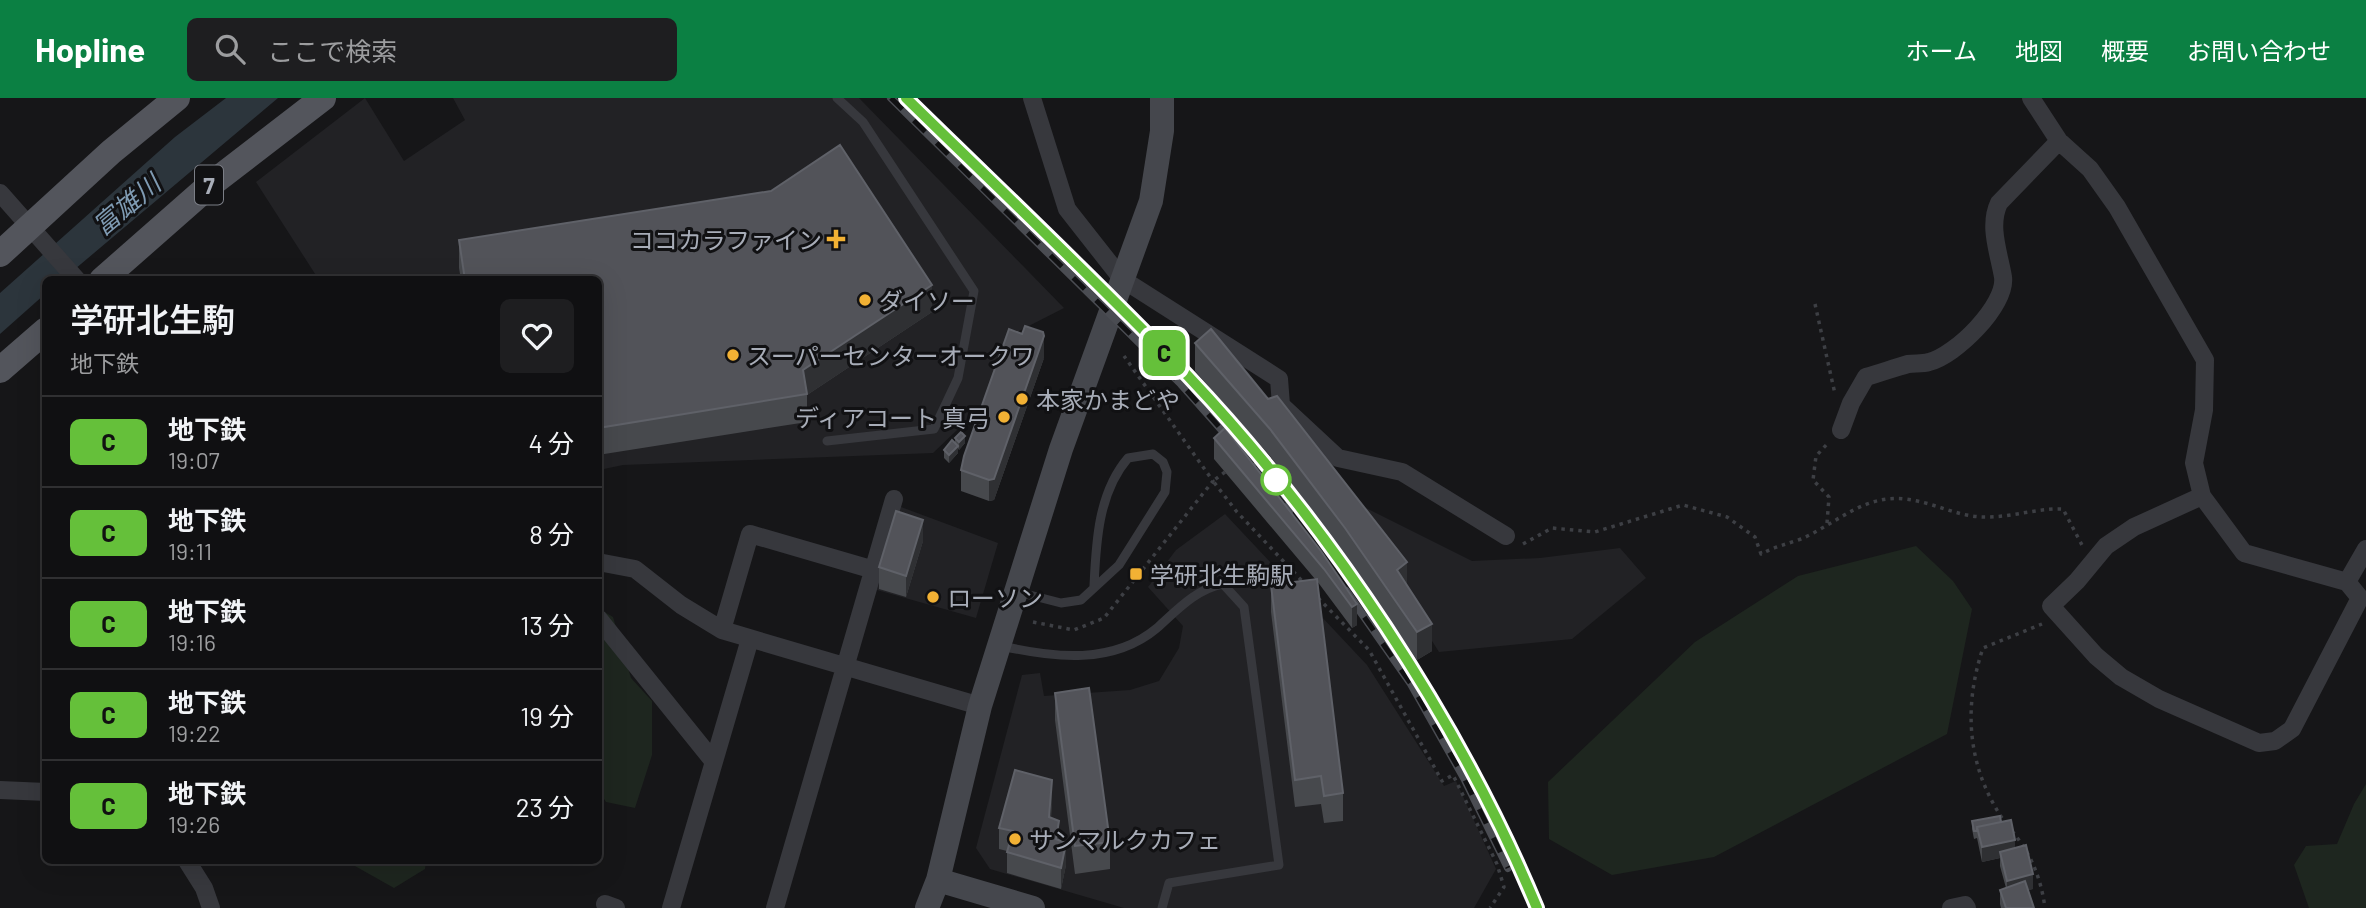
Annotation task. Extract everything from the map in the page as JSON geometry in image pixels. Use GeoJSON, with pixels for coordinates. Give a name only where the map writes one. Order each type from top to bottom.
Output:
{"type":"FeatureCollection","features":[{"type":"Feature","properties":{"kind":"main road"},"geometry":{"type":"LineString","coordinates":[[0,254],[111,152],[177,98]]}},
{"type":"Feature","properties":{"kind":"main road","name":"7"},"geometry":{"type":"LineString","coordinates":[[107,276],[210,185],[323,98]]}},
{"type":"Feature","properties":{"kind":"main road"},"geometry":{"type":"LineString","coordinates":[[0,370],[42,333]]}},
{"type":"Feature","properties":{"kind":"street"},"geometry":{"type":"LineString","coordinates":[[1032,98],[1067,209],[1122,279],[1279,379],[1280,405],[1338,458],[1402,472],[1506,536]]}},
{"type":"Feature","properties":{"kind":"street"},"geometry":{"type":"LineString","coordinates":[[927,908],[938,880],[980,706],[1061,449],[1151,201],[1162,131],[1162,98]]}},
{"type":"Feature","properties":{"kind":"street"},"geometry":{"type":"LineString","coordinates":[[2031,98],[2059,141],[2090,169],[2117,207],[2205,360],[2204,410],[2194,463],[2202,496],[2244,553],[2347,582],[2360,598],[2292,729],[2275,741],[2259,743],[2229,732],[2121,677],[2096,656],[2052,606],[2077,581],[2098,553],[2134,527],[2202,496]]}},
{"type":"Feature","properties":{"kind":"street"},"geometry":{"type":"LineString","coordinates":[[1841,430],[1851,403],[1866,377],[1910,363],[1930,362],[1954,349],[1981,324],[1995,305],[2004,281],[1994,231],[1995,212],[1999,203],[2059,141]]}},
{"type":"Feature","properties":{"kind":"street"},"geometry":{"type":"LineString","coordinates":[[0,193],[73,276]]}},
{"type":"Feature","properties":{"kind":"street"},"geometry":{"type":"LineString","coordinates":[[775,908],[894,499]]}},
{"type":"Feature","properties":{"kind":"street"},"geometry":{"type":"LineString","coordinates":[[722,630],[750,534],[874,570]]}},
{"type":"Feature","properties":{"kind":"street"},"geometry":{"type":"LineString","coordinates":[[2347,582],[2366,550]]}},
{"type":"Feature","properties":{"kind":"street"},"geometry":{"type":"LineString","coordinates":[[602,563],[635,569],[681,605],[722,630],[980,706]]}},
{"type":"Feature","properties":{"kind":"street"},"geometry":{"type":"LineString","coordinates":[[602,623],[714,762]]}},
{"type":"Feature","properties":{"kind":"street"},"geometry":{"type":"LineString","coordinates":[[671,908],[750,639]]}},
{"type":"Feature","properties":{"kind":"street"},"geometry":{"type":"LineString","coordinates":[[0,790],[42,792]]}},
{"type":"Feature","properties":{"kind":"street"},"geometry":{"type":"LineString","coordinates":[[189,864],[204,888],[211,908]]}},
{"type":"Feature","properties":{"kind":"street"},"geometry":{"type":"LineString","coordinates":[[938,880],[1033,908]]}},
{"type":"Feature","properties":{"kind":"street"},"geometry":{"type":"LineString","coordinates":[[1951,908],[1965,905],[1966,908]]}},
{"type":"Feature","properties":{"kind":"lane"},"geometry":{"type":"LineString","coordinates":[[827,441],[934,429],[958,378],[974,291],[863,122],[837,98]]}},
{"type":"Feature","properties":{"kind":"lane"},"geometry":{"type":"LineString","coordinates":[[1018,592],[1046,601],[1071,603],[1082,600],[1119,565],[1165,492],[1167,472],[1163,462],[1153,454],[1128,458],[1116,472],[1096,534],[1094,586]]}},
{"type":"Feature","properties":{"kind":"lane"},"geometry":{"type":"LineString","coordinates":[[1000,645],[1065,657],[1102,654],[1123,648],[1148,634],[1206,587],[1223,584],[1244,607],[1279,864],[1169,883],[1162,908]]}},
{"type":"Feature","properties":{"kind":"path"},"geometry":{"type":"LineString","coordinates":[[1124,356],[1237,512],[1304,584]]}},
{"type":"Feature","properties":{"kind":"path"},"geometry":{"type":"LineString","coordinates":[[1213,481],[1225,472]]}},
{"type":"Feature","properties":{"kind":"path"},"geometry":{"type":"LineString","coordinates":[[1506,536],[1522,544],[1552,528],[1595,533],[1683,505],[1727,517],[1755,537],[1761,554],[1777,545],[1801,539],[1854,509],[1889,498],[1937,504],[1961,516],[1987,517],[2063,509],[2083,547],[2098,553]]}},
{"type":"Feature","properties":{"kind":"path"},"geometry":{"type":"LineString","coordinates":[[1314,593],[1368,650],[1443,780],[1453,775],[1497,864],[1504,887],[1490,908]]}},
{"type":"Feature","properties":{"kind":"path"},"geometry":{"type":"LineString","coordinates":[[2045,908],[2039,875],[2030,856],[1994,806],[1980,777],[1972,749],[1970,702],[1983,648],[2063,616]]}},
{"type":"Feature","properties":{"kind":"shaded area"},"geometry":{"type":"Polygon","coordinates":[[[365,98],[404,161],[465,120],[453,98],[859,98],[1064,308],[1017,332],[979,409],[933,453],[623,465],[602,469],[602,276],[316,276],[256,182],[365,98]]]}},
{"type":"Feature","properties":{"kind":"shaded area"},"geometry":{"type":"Polygon","coordinates":[[[1340,495],[1472,561],[1540,558],[1620,548],[1646,578],[1572,639],[1439,652],[1340,495]]]}},
{"type":"Feature","properties":{"kind":"shaded area"},"geometry":{"type":"Polygon","coordinates":[[[901,507],[998,543],[976,618],[877,590],[901,507]]]}},
{"type":"Feature","properties":{"kind":"shaded area"},"geometry":{"type":"Polygon","coordinates":[[[1225,514],[1367,665],[1444,786],[1456,781],[1496,869],[1474,908],[1124,908],[990,869],[976,848],[1022,675],[1040,673],[1044,696],[1130,690],[1159,681],[1179,648],[1183,626],[1148,587],[1176,550],[1225,514]]]}},
{"type":"Feature","properties":{"kind":"shaded area"},"geometry":{"type":"Polygon","coordinates":[[[1916,546],[1953,581],[1972,609],[1947,734],[1714,857],[1612,875],[1549,839],[1548,782],[1695,642],[1798,576],[1916,546]]]}},
{"type":"Feature","properties":{"kind":"shaded area"},"geometry":{"type":"Polygon","coordinates":[[[602,610],[613,617],[631,678],[652,701],[652,755],[635,808],[606,802],[602,796],[602,610]]]}},
{"type":"Feature","properties":{"kind":"shaded area"},"geometry":{"type":"Polygon","coordinates":[[[2366,784],[2366,908],[2309,908],[2294,865],[2306,846],[2337,844],[2354,804],[2366,784]]]}},
{"type":"Feature","properties":{"kind":"shaded area"},"geometry":{"type":"Polygon","coordinates":[[[351,864],[426,864],[425,869],[394,888],[351,864]]]}},
{"type":"Feature","properties":{"kind":"water","name":"富雄川"},"geometry":{"type":"Polygon","coordinates":[[[226,98],[278,98],[67,276],[42,276],[42,297],[0,334],[0,293],[175,137],[226,98]]]}},
{"type":"Feature","properties":{"kind":"building","name":"スーパーセンターオークワ"},"geometry":{"type":"Polygon","coordinates":[[[840,145],[932,285],[803,370],[807,394],[602,427],[602,276],[464,276],[459,240],[771,191],[840,145]]]}},
{"type":"Feature","properties":{"kind":"building","name":"ディアコート 真弓"},"geometry":{"type":"Polygon","coordinates":[[[1025,326],[1043,332],[1044,336],[994,479],[989,480],[961,470],[964,456],[1009,329],[1022,334],[1025,326]]]}},
{"type":"Feature","properties":{"kind":"building"},"geometry":{"type":"Polygon","coordinates":[[[1211,329],[1268,399],[1277,396],[1407,562],[1397,570],[1432,624],[1417,632],[1345,528],[1270,429],[1195,343],[1211,329]]]}},
{"type":"Feature","properties":{"kind":"building"},"geometry":{"type":"Polygon","coordinates":[[[1225,428],[1321,551],[1357,604],[1352,607],[1324,569],[1214,438],[1225,428]]]}},
{"type":"Feature","properties":{"kind":"building"},"geometry":{"type":"Polygon","coordinates":[[[961,432],[965,436],[959,442],[955,438],[961,432]]]}},
{"type":"Feature","properties":{"kind":"building"},"geometry":{"type":"Polygon","coordinates":[[[952,440],[958,446],[949,455],[944,450],[952,440]]]}},
{"type":"Feature","properties":{"kind":"building"},"geometry":{"type":"Polygon","coordinates":[[[896,511],[923,520],[906,576],[879,567],[896,511]]]}},
{"type":"Feature","properties":{"kind":"building"},"geometry":{"type":"Polygon","coordinates":[[[1317,579],[1343,793],[1324,796],[1321,776],[1295,780],[1271,585],[1317,579]]]}},
{"type":"Feature","properties":{"kind":"building"},"geometry":{"type":"Polygon","coordinates":[[[1089,688],[1110,842],[1075,846],[1055,693],[1089,688]]]}},
{"type":"Feature","properties":{"kind":"building"},"geometry":{"type":"Polygon","coordinates":[[[1015,770],[1052,780],[1049,817],[1059,821],[1056,839],[1066,843],[1061,868],[1007,852],[1013,831],[999,828],[1015,770]]]}},
{"type":"Feature","properties":{"kind":"building"},"geometry":{"type":"Polygon","coordinates":[[[2000,816],[2001,822],[1977,827],[1977,831],[1974,831],[1972,821],[2000,816]]]}},
{"type":"Feature","properties":{"kind":"building"},"geometry":{"type":"Polygon","coordinates":[[[2011,820],[2015,840],[1982,847],[1977,827],[2011,820]]]}},
{"type":"Feature","properties":{"kind":"building"},"geometry":{"type":"Polygon","coordinates":[[[2026,845],[2033,874],[2007,881],[2000,852],[2026,845]]]}},
{"type":"Feature","properties":{"kind":"building"},"geometry":{"type":"Polygon","coordinates":[[[2025,881],[2034,908],[2006,908],[2000,890],[2025,881]]]}},
{"type":"Feature","properties":{"kind":"railway"},"geometry":{"type":"LineString","coordinates":[[891,98],[1181,384],[1236,446]]}},
{"type":"Feature","properties":{"kind":"railway"},"geometry":{"type":"LineString","coordinates":[[1232,426],[1273,475]]}},
{"type":"Feature","properties":{"kind":"railway"},"geometry":{"type":"LineString","coordinates":[[1254,467],[1289,511]]}},
{"type":"Feature","properties":{"kind":"railway"},"geometry":{"type":"LineString","coordinates":[[1287,494],[1364,598]]}},
{"type":"Feature","properties":{"kind":"railway"},"geometry":{"type":"LineString","coordinates":[[1346,591],[1411,684],[1464,778],[1508,868]]}},
{"type":"Feature","properties":{"kind":"railway"},"geometry":{"type":"LineString","coordinates":[[1432,700],[1519,864]]}},
{"type":"Feature","properties":{"kind":"metro line","name":"C"},"geometry":{"type":"LineString","coordinates":[[906,98],[1188,377],[1263,462],[1338,560],[1419,678],[1472,771],[1519,864],[1537,908]]}},
{"type":"Feature","properties":{"kind":"place","name":"ココカラファイン"},"geometry":{"type":"Point","coordinates":[836,239]}},
{"type":"Feature","properties":{"kind":"place","name":"ダイソー"},"geometry":{"type":"Point","coordinates":[865,300]}},
{"type":"Feature","properties":{"kind":"place","name":"スーパーセンターオークワ"},"geometry":{"type":"Point","coordinates":[733,355]}},
{"type":"Feature","properties":{"kind":"place","name":"本家かまどや"},"geometry":{"type":"Point","coordinates":[1022,399]}},
{"type":"Feature","properties":{"kind":"place","name":"ディアコート 真弓"},"geometry":{"type":"Point","coordinates":[1004,417]}},
{"type":"Feature","properties":{"kind":"place","name":"学研北生駒駅"},"geometry":{"type":"Point","coordinates":[1136,574]}},
{"type":"Feature","properties":{"kind":"place","name":"ローソン"},"geometry":{"type":"Point","coordinates":[933,597]}},
{"type":"Feature","properties":{"kind":"place","name":"サンマルクカフェ"},"geometry":{"type":"Point","coordinates":[1015,839]}}]}
